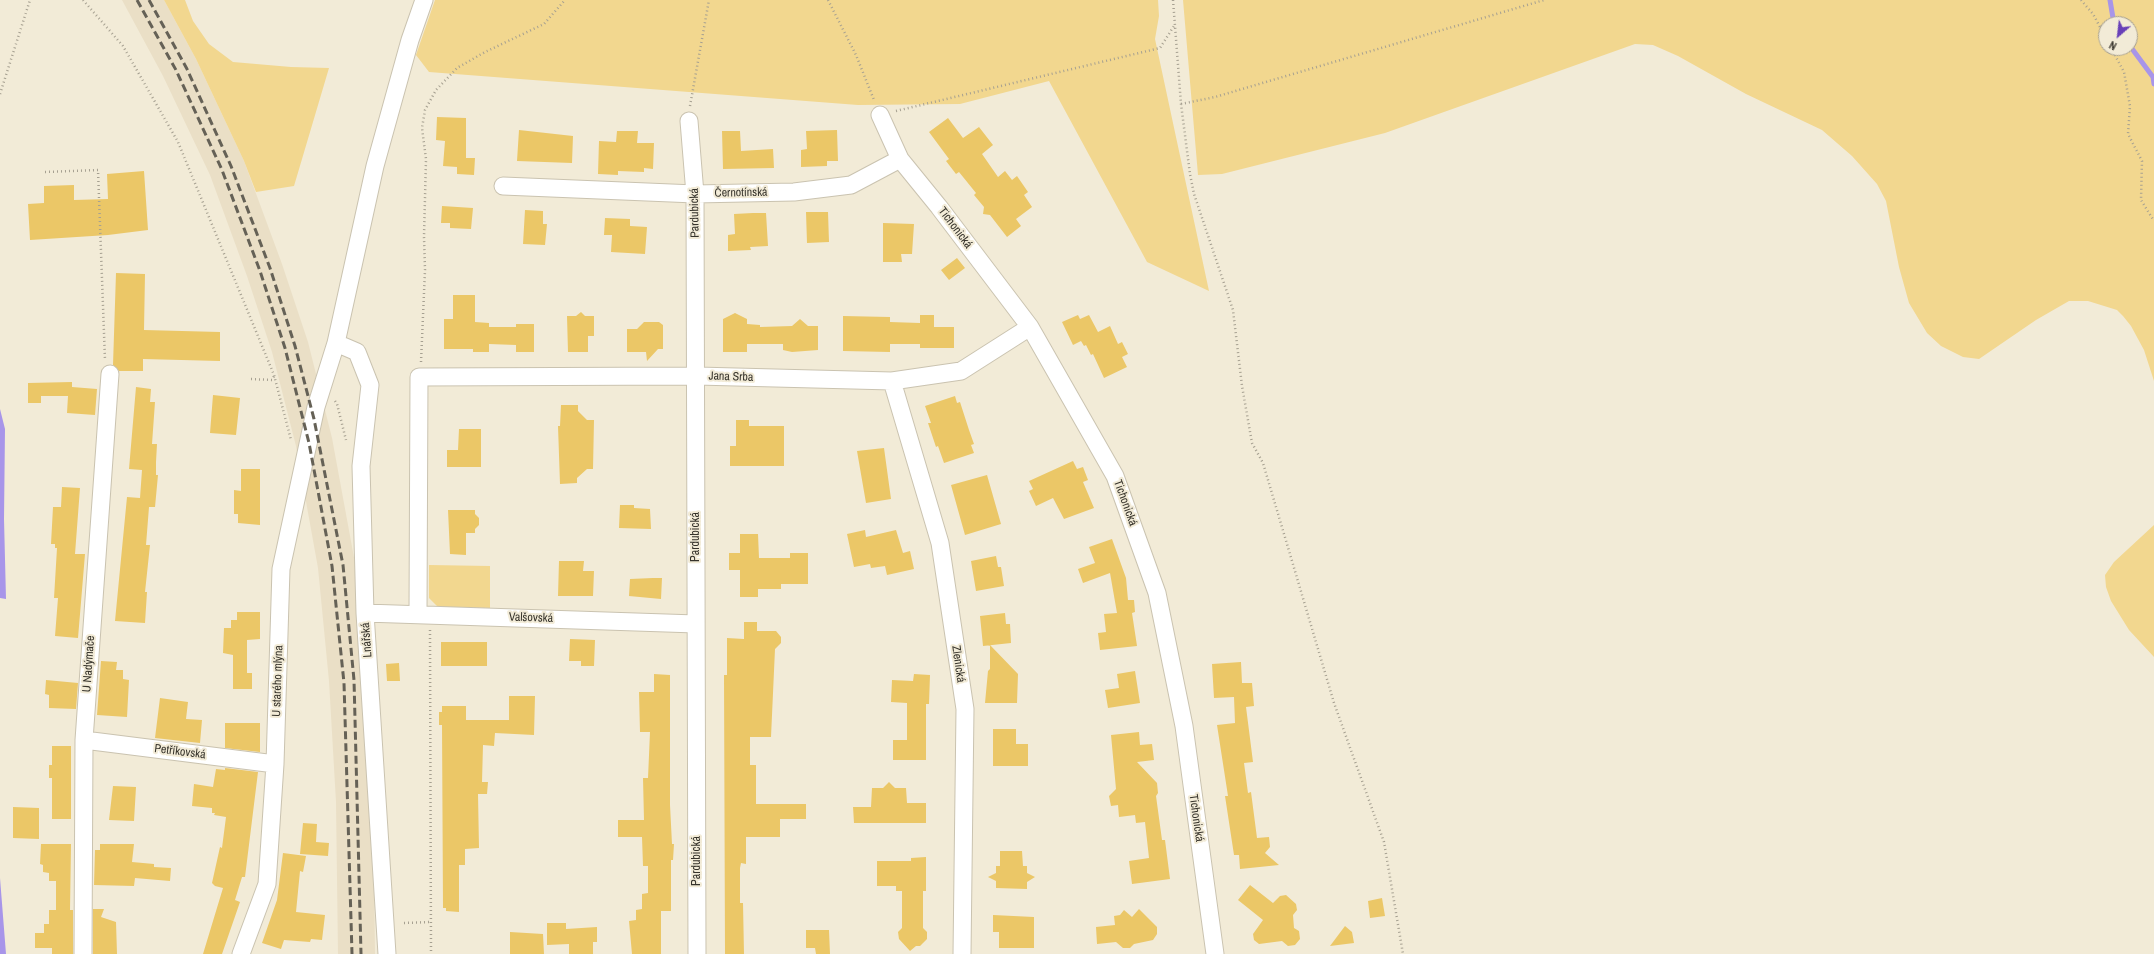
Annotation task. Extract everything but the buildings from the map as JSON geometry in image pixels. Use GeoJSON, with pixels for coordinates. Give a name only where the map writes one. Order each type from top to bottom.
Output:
{"type":"FeatureCollection","features":[{"type":"Feature","properties":{"kind":"street","name":"U starého mlýna"},"geometry":{"type":"LineString","coordinates":[[242,954],[267,884],[276,764],[281,569],[316,407],[336,343],[376,166],[410,40],[424,0]]}},
{"type":"Feature","properties":{"kind":"street","name":"Tichonická"},"geometry":{"type":"LineString","coordinates":[[880,115],[900,159],[1030,327],[1115,476],[1157,593],[1184,726],[1215,954]]}},
{"type":"Feature","properties":{"kind":"street","name":"Pardubická"},"geometry":{"type":"LineString","coordinates":[[689,121],[695,194],[697,376],[697,954]]}},
{"type":"Feature","properties":{"kind":"street","name":"Černotínská"},"geometry":{"type":"LineString","coordinates":[[504,186],[695,194],[794,192],[851,185],[900,159]]}},
{"type":"Feature","properties":{"kind":"street","name":"Jana Srba"},"geometry":{"type":"LineString","coordinates":[[419,377],[697,376],[892,381],[961,371],[1030,327]]}},
{"type":"Feature","properties":{"kind":"street","name":"Lnářská"},"geometry":{"type":"LineString","coordinates":[[336,343],[357,352],[370,385],[361,466],[365,612],[387,954]]}},
{"type":"Feature","properties":{"kind":"street","name":"U Nadýmače"},"geometry":{"type":"LineString","coordinates":[[83,954],[84,740],[108,370]]}},
{"type":"Feature","properties":{"kind":"street"},"geometry":{"type":"LineString","coordinates":[[419,377],[424,614]]}},
{"type":"Feature","properties":{"kind":"street","name":"Zlenická"},"geometry":{"type":"LineString","coordinates":[[892,381],[940,543],[965,710],[962,954]]}},
{"type":"Feature","properties":{"kind":"street","name":"Valšovská"},"geometry":{"type":"LineString","coordinates":[[365,612],[696,624]]}},
{"type":"Feature","properties":{"kind":"street","name":"Petříkovská"},"geometry":{"type":"LineString","coordinates":[[84,740],[276,764]]}},
{"type":"Feature","properties":{"kind":"path"},"geometry":{"type":"LineString","coordinates":[[0,94],[30,0]]}},
{"type":"Feature","properties":{"kind":"path"},"geometry":{"type":"LineString","coordinates":[[82,0],[123,46],[178,142],[274,375],[281,403]]}},
{"type":"Feature","properties":{"kind":"path"},"geometry":{"type":"LineString","coordinates":[[419,377],[423,349],[425,270],[424,237],[426,160],[422,128],[425,110],[436,90],[457,68],[485,52],[544,24],[565,0]]}},
{"type":"Feature","properties":{"kind":"path"},"geometry":{"type":"LineString","coordinates":[[689,121],[709,0]]}},
{"type":"Feature","properties":{"kind":"path"},"geometry":{"type":"LineString","coordinates":[[828,0],[856,55],[880,115],[1160,48],[1175,26]]}},
{"type":"Feature","properties":{"kind":"path"},"geometry":{"type":"LineString","coordinates":[[1172,0],[1181,104],[1190,174],[1194,194],[1233,310],[1242,386],[1252,443],[1262,463],[1334,702],[1384,842],[1403,954]]}},
{"type":"Feature","properties":{"kind":"path"},"geometry":{"type":"LineString","coordinates":[[1181,104],[1215,97],[1544,0]]}},
{"type":"Feature","properties":{"kind":"path"},"geometry":{"type":"LineString","coordinates":[[2081,0],[2093,14],[2098,23]]}},
{"type":"Feature","properties":{"kind":"path"},"geometry":{"type":"LineString","coordinates":[[2115,56],[2124,72],[2130,106],[2128,134],[2142,161],[2142,200],[2154,221]]}},
{"type":"Feature","properties":{"kind":"path"},"geometry":{"type":"LineString","coordinates":[[45,172],[98,170],[108,370]]}},
{"type":"Feature","properties":{"kind":"path"},"geometry":{"type":"LineString","coordinates":[[251,379],[272,380],[274,375]]}},
{"type":"Feature","properties":{"kind":"path"},"geometry":{"type":"LineString","coordinates":[[322,389],[337,404],[350,453],[361,466]]}},
{"type":"Feature","properties":{"kind":"path"},"geometry":{"type":"LineString","coordinates":[[424,614],[431,954]]}},
{"type":"Feature","properties":{"kind":"path"},"geometry":{"type":"LineString","coordinates":[[404,923],[430,922]]}},
{"type":"Feature","properties":{"kind":"shaded area"},"geometry":{"type":"Polygon","coordinates":[[[122,0],[164,0],[196,59],[244,161],[282,264],[308,342],[332,438],[355,563],[373,801],[375,954],[338,954],[336,802],[329,681],[318,568],[296,446],[272,352],[247,276],[210,175],[163,76],[122,0]]]}},
{"type":"Feature","properties":{"kind":"shaded area"},"geometry":{"type":"Polygon","coordinates":[[[164,0],[185,0],[193,21],[209,44],[233,62],[291,67],[329,68],[294,186],[256,192],[244,161],[196,59],[164,0]]]}},
{"type":"Feature","properties":{"kind":"shaded area"},"geometry":{"type":"Polygon","coordinates":[[[435,0],[1158,0],[1159,16],[1155,39],[1209,291],[1147,262],[1049,81],[960,104],[858,105],[429,72],[416,55],[435,0]]]}},
{"type":"Feature","properties":{"kind":"shaded area"},"geometry":{"type":"Polygon","coordinates":[[[1183,0],[2154,0],[2154,381],[2144,350],[2131,326],[2123,316],[2117,310],[2088,301],[2069,301],[2036,320],[1979,359],[1963,357],[1941,346],[1927,333],[1909,303],[1899,267],[1886,201],[1877,184],[1852,156],[1822,130],[1746,94],[1678,56],[1653,45],[1635,44],[1385,133],[1222,174],[1198,175],[1183,0]]]}},
{"type":"Feature","properties":{"kind":"shaded area"},"geometry":{"type":"Polygon","coordinates":[[[0,409],[5,429],[4,519],[6,599],[0,598],[0,409]]]}},
{"type":"Feature","properties":{"kind":"shaded area"},"geometry":{"type":"Polygon","coordinates":[[[2154,525],[2154,657],[2129,630],[2111,601],[2106,587],[2105,575],[2114,562],[2154,525]]]}},
{"type":"Feature","properties":{"kind":"shaded area"},"geometry":{"type":"Polygon","coordinates":[[[429,565],[490,566],[490,608],[438,607],[429,598],[429,565]]]}},
{"type":"Feature","properties":{"kind":"shaded area"},"geometry":{"type":"Polygon","coordinates":[[[0,878],[6,954],[0,954],[0,878]]]}},
{"type":"Feature","properties":{"kind":"waterway"},"geometry":{"type":"LineString","coordinates":[[2110,0],[2113,16]]}},
{"type":"Feature","properties":{"kind":"waterway"},"geometry":{"type":"LineString","coordinates":[[2137,56],[2153,77],[2154,84]]}},
{"type":"Feature","properties":{"kind":"railway"},"geometry":{"type":"LineString","coordinates":[[137,0],[176,70],[222,170],[260,271],[285,348],[309,443],[332,566],[344,683],[352,954]]}},
{"type":"Feature","properties":{"kind":"railway"},"geometry":{"type":"LineString","coordinates":[[149,0],[187,69],[231,166],[270,268],[295,346],[314,419],[343,565],[354,680],[361,954]]}}]}
